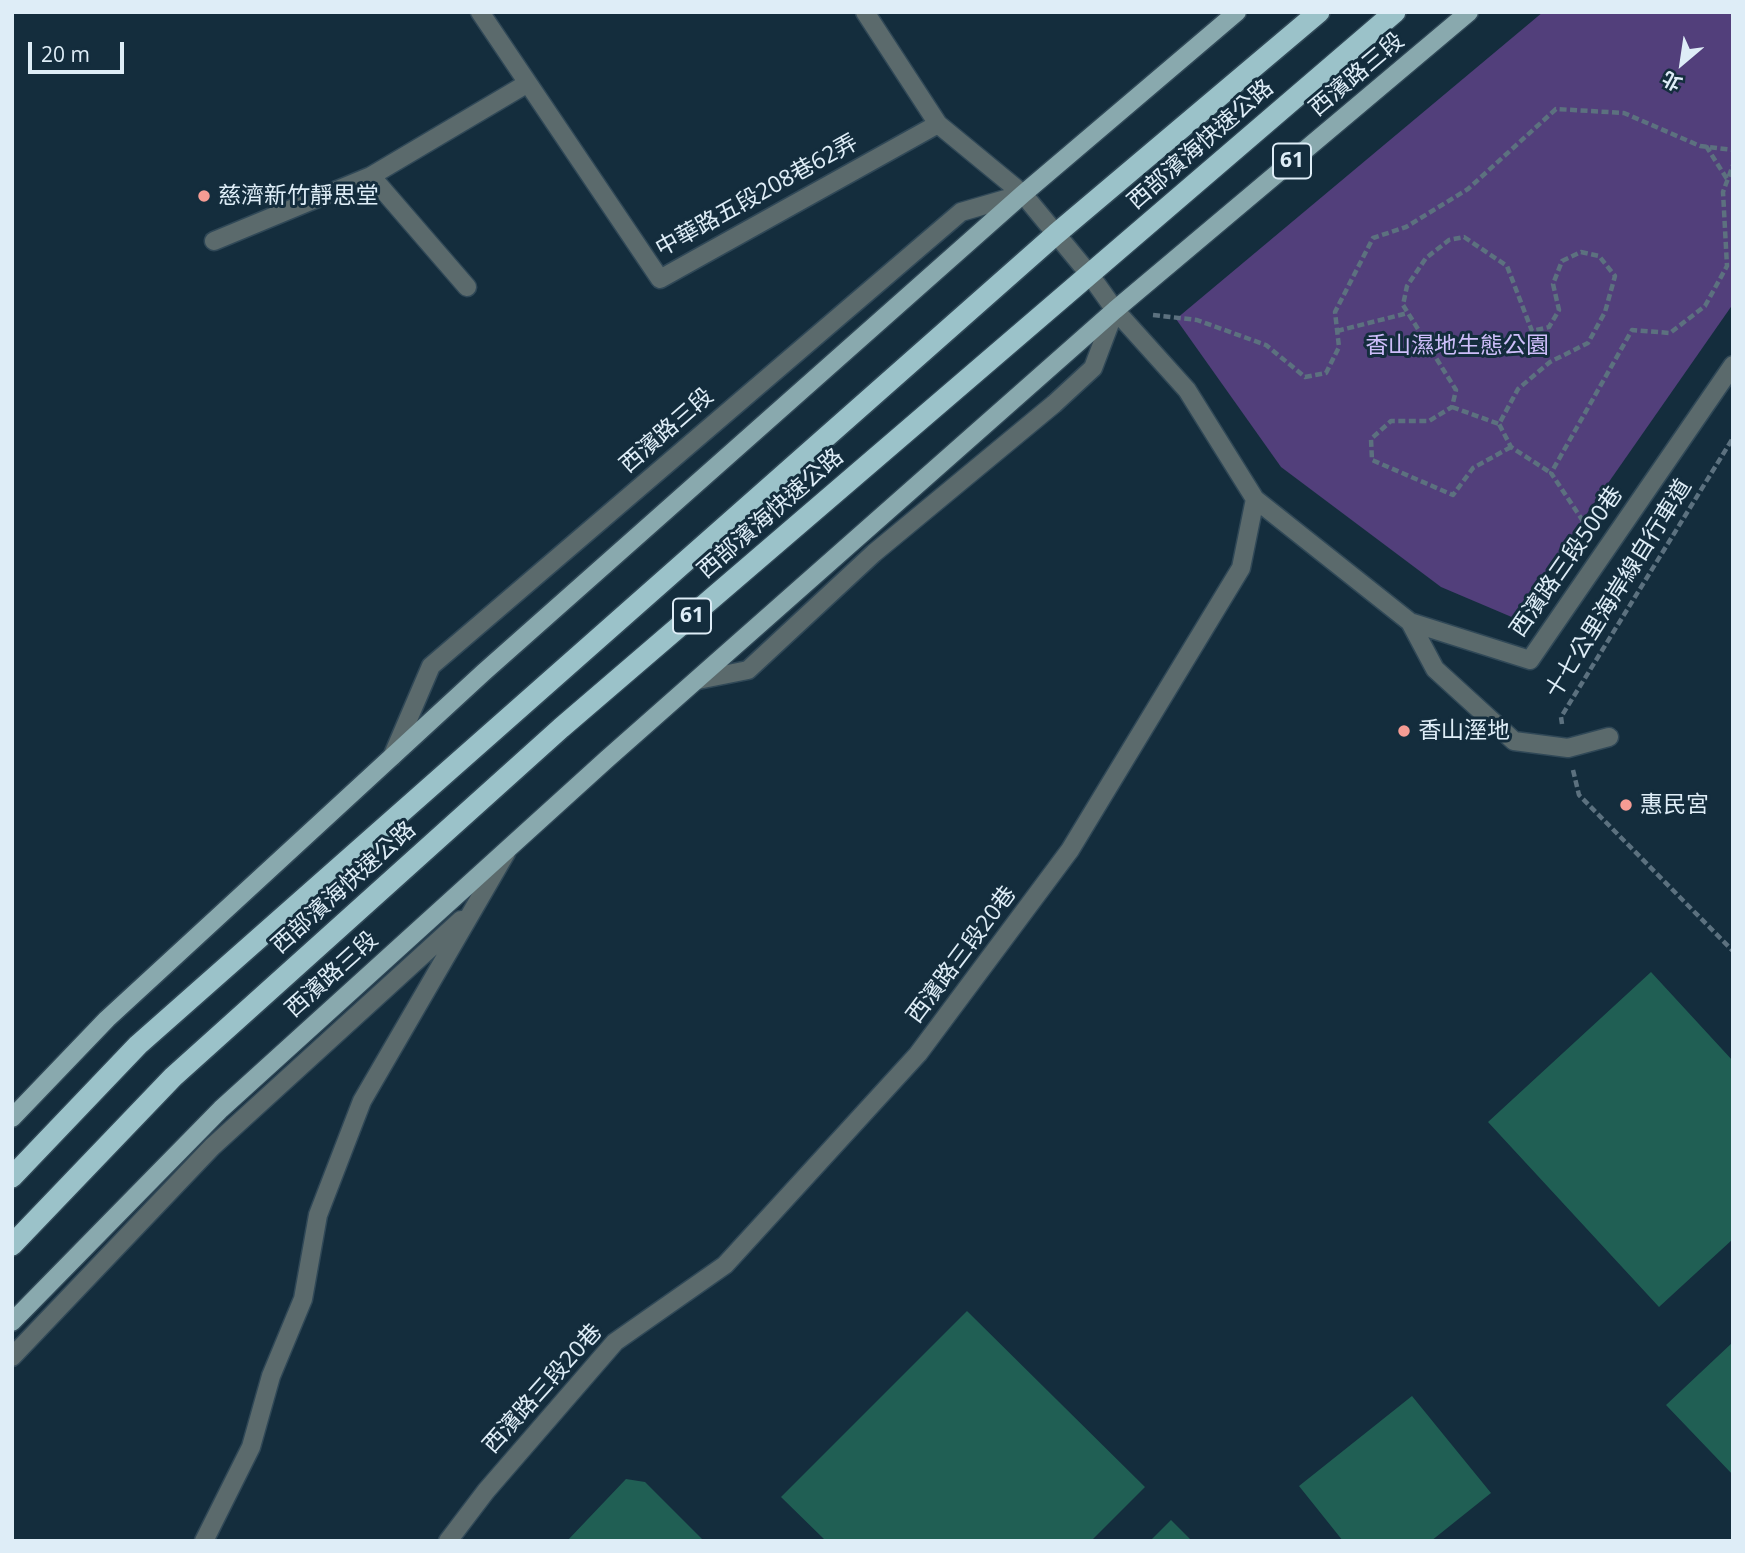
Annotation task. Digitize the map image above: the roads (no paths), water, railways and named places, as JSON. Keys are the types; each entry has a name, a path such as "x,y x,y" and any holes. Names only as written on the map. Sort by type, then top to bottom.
{"highway":[{"name":"西部濱海快速公路","path":"12,1177 138,1045 1056,234 1319,12"},
{"name":"西部濱海快速公路","path":"12,1245 173,1077 561,728 1395,12"}],"main road":[{"name":"西濱路三段","path":"12,1118 107,1019 392,757 1023,194 1237,12"},
{"name":"西濱路三段","path":"12,1322 220,1108 509,847 1115,310 1469,12"}],"street":[{"name":"中華路五段208巷62弄","path":"480,12 660,278 938,124"},
{"path":"865,12 938,124 1023,194 1090,275 1115,310 1187,390 1255,499"},
{"path":"214,241 371,176 528,83"},
{"path":"371,176 467,287"},
{"name":"西濱路三段","path":"392,757 431,666 961,212 1023,194"},
{"name":"西濱路三段","path":"698,680 748,670 874,553 1054,404 1093,368 1115,310"},
{"name":"西濱路三段500巷","path":"1255,499 1410,622 1530,660 1733,365"},
{"name":"西濱路三段20巷","path":"449,1541 486,1491 615,1342 725,1265 918,1054 1077,839 1241,568 1255,499"},
{"path":"1410,622 1434,669 1514,741 1568,748 1609,737"},
{"path":"204,1541 251,1447 271,1377 303,1299 318,1215 362,1101 509,847"},
{"name":"西濱路三段","path":"12,1357 212,1147 474,908"}],"place":[{"name":"慈濟新竹靜思堂","path":"204,196"},
{"name":"香山溼地","path":"1404,731"},
{"name":"惠民宮","path":"1626,805"}],"park label":[{"name":"香山濕地生態公園","path":"1457,346"}]}
